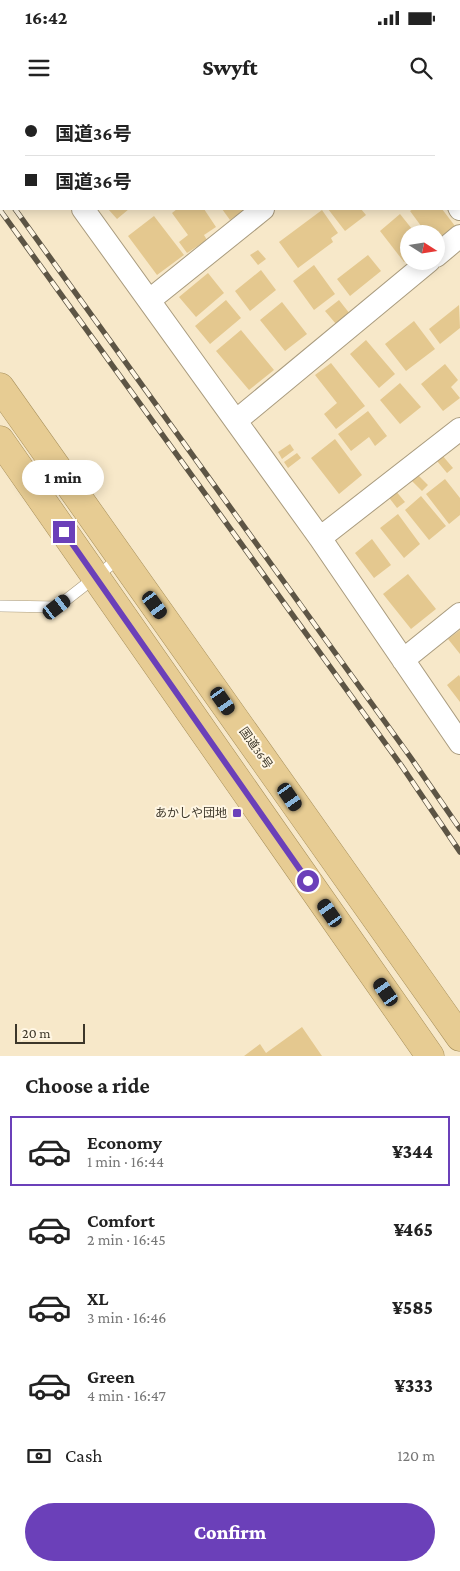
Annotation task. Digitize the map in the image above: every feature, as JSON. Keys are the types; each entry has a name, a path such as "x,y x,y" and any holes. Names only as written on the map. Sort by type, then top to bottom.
{"highway":[{"name":"国道36号","path":"0,386 460,1037"},
{"path":"0,440 430,1056"}],"street":[{"path":"84,210 237,420 460,743"},
{"path":"151,300 261,210"},
{"path":"445,248 460,236"},
{"path":"237,420 418,270"},
{"path":"320,538 460,429"},
{"path":"403,660 460,614"}],"lane":[{"path":"0,606 57,607 97,578 121,557"}],"building":[{"path":"109,210 128,210 117,219"},
{"path":"176,210 205,210 216,227 204,235 207,240 187,253 179,242 188,235 172,213"},
{"path":"223,210 245,210 230,220"},
{"path":"322,210 338,233 331,238 333,242 298,268 279,242"},
{"path":"329,210 362,210 366,215 345,231"},
{"path":"412,210 443,210 455,226 445,233 445,225 420,225 410,211"},
{"path":"400,214 409,225 400,225 400,257 380,231"},
{"path":"154,216 184,255 157,275 128,236"},
{"path":"258,250 266,259 258,265 250,255"},
{"path":"368,255 381,271 350,296 337,279"},
{"path":"314,265 335,294 314,310 293,281"},
{"path":"261,270 276,290 250,311 235,291"},
{"path":"208,273 224,293 196,317 179,297"},
{"path":"226,300 241,318 210,344 195,326"},
{"path":"339,300 350,314 336,324 325,311"},
{"path":"282,302 307,334 285,351 260,320"},
{"path":"459,305 460,328 440,344 429,329"},
{"path":"414,321 435,349 406,371 385,344"},
{"path":"241,330 274,370 249,390 216,351"},
{"path":"366,340 395,374 379,388 350,354"},
{"path":"331,363 365,406 336,429 324,414 337,403 315,375"},
{"path":"445,364 458,380 451,387 460,398 443,411 421,384"},
{"path":"400,383 421,407 400,424 380,400"},
{"path":"368,411 387,436 375,446 369,437 351,451 338,434"},
{"path":"335,439 362,475 339,494 311,458"},
{"path":"290,444 294,450 282,459 278,452"},
{"path":"297,453 301,458 288,468 284,462"},
{"path":"442,455 453,468 447,473 437,461"},
{"path":"417,474 428,485 422,491 411,480"},
{"path":"445,479 460,498 460,515 449,524 426,494"},
{"path":"395,490 405,502 397,508 387,495"},
{"path":"421,496 446,526 429,540 405,510"},
{"path":"398,514 420,544 404,558 380,528"},
{"path":"372,539 391,565 374,578 355,553"},
{"path":"408,574 436,609 411,629 383,594"},
{"path":"460,630 460,654 448,639"},
{"path":"459,675 460,677 460,702 447,685"},
{"path":"302,1027 322,1056 244,1056 260,1044 266,1053"}],"railway":[{"path":"0,210 401,765 460,852"},
{"path":"16,210 411,758 460,829"}],"place":[{"name":"あかしや団地","path":"237,813"}],"route":[{"path":"64,532 308,881"}]}
